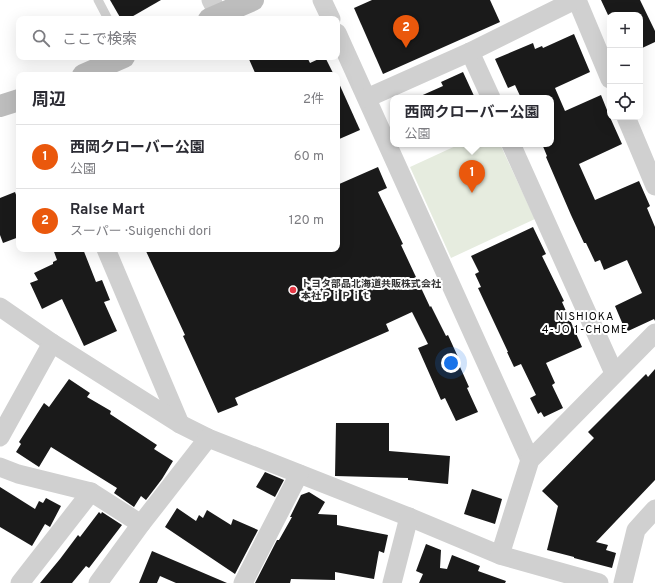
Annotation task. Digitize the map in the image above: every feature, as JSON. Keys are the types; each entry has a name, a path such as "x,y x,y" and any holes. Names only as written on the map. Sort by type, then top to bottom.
{"street":[{"path":"213,11 253,0"},
{"path":"322,0 330,16"},
{"path":"367,98 470,52 576,0 607,72"},
{"path":"340,40 530,460"},
{"path":"470,52 489,95"},
{"path":"90,72 117,60"},
{"path":"0,106 16,101"},
{"path":"627,120 655,186"},
{"path":"512,147 614,373"},
{"path":"107,252 180,424"},
{"path":"0,307 52,343 180,424 208,438 409,517 500,555 576,580 599,583"},
{"path":"500,555 530,460 655,332"},
{"path":"0,437 52,343"},
{"path":"98,583 141,524 208,438"},
{"path":"0,467 18,474 91,492 141,524"},
{"path":"243,583 299,474"},
{"path":"20,583 91,492"},
{"path":"623,583 636,530 655,509"},
{"path":"392,583 409,517"}],"lane":[{"path":"98,0 106,16"}],"shaded area":[{"path":"453,147 501,147 535,219 451,258 410,167"}],"building":[{"path":"110,0 161,0 133,16 119,16"},
{"path":"372,0 490,0 500,22 383,74 354,8"},
{"path":"601,0 640,0 655,31 655,42 643,48 643,12 607,13"},
{"path":"574,34 590,72 555,88 565,111 601,95 607,110 607,120 611,120 622,144 579,164 595,200 639,181 650,206 647,208 655,227 655,321 654,319 626,332 615,306 642,293 627,260 604,270 600,260 595,262 571,215 546,157 547,156 543,147 554,147 554,95 520,95 515,85 508,88 495,59 533,43 535,49 542,46 543,48"},
{"path":"249,60 308,60 310,63 316,60 326,60 332,72 255,72"},
{"path":"463,72 474,95 423,95 443,86 441,82"},
{"path":"340,86 360,130 340,139"},
{"path":"378,167 387,188 378,192 403,244 401,245 430,307 431,306 446,336 448,335 458,357 456,358 478,412 456,421 445,398 441,400 418,348 428,344 412,312 386,324 389,331 235,398 238,405 218,413 183,336 185,335 146,252 340,252 340,184"},
{"path":"15,192 16,195 16,238 3,243 0,235 0,198"},
{"path":"533,227 546,254 542,256 564,301 562,302 582,347 546,363 555,383 552,385 563,408 544,417 541,412 538,414 530,398 536,395 521,364 514,367 507,352 478,288 481,287 475,274 479,272 471,256"},
{"path":"54,252 84,252 96,282 102,280 110,300 104,302 117,331 84,346 62,299 42,309 30,283 38,280 34,273 53,264 53,262 57,260"},
{"path":"655,369 655,480 596,542 608,545 606,550 616,553 612,568 547,550 558,506 542,491 594,438 588,432 646,374 648,377"},
{"path":"69,379 90,393 87,397 111,411 110,414 157,445 154,449 173,461 162,479 146,500 141,496 134,507 114,493 117,488 51,447 39,467 16,452 21,444 19,442 44,403 49,407"},
{"path":"336,423 389,423 389,451 450,456 448,484 408,480 408,478 335,476"},
{"path":"265,472 284,480 275,497 256,487"},
{"path":"0,487 35,509 39,501 43,503 46,498 61,506 50,527 45,524 32,546 0,527"},
{"path":"472,489 502,499 495,524 464,514"},
{"path":"309,492 325,502 318,514 337,515 337,525 388,535 384,553 379,551 374,579 335,572 335,580 291,579 290,583 255,583 277,540 279,540 292,517 290,517 301,495"},
{"path":"177,508 196,521 199,515 203,518 207,510 231,525 233,519 258,530 235,574 165,527"},
{"path":"99,512 101,514 102,512 122,525 89,568 86,566 72,583 40,583 78,535 80,537"},
{"path":"426,544 441,550 440,568 447,569 452,555 480,566 478,571 506,581 505,583 419,583 423,574 416,571"},
{"path":"152,551 227,583 176,583 160,576 157,583 139,583"}],"place":[{"name":"Ralse Mart","path":"406,48"},
{"name":"西岡クローバー公園","path":"472,193"},
{"name":"トヨタ部品北海道共販株式会社 本社ＰｉＰｉｔ","path":"293,290"}],"district":[{"name":"NISHIOKA 4-JO 1-CHOME","path":"585,323"}]}
